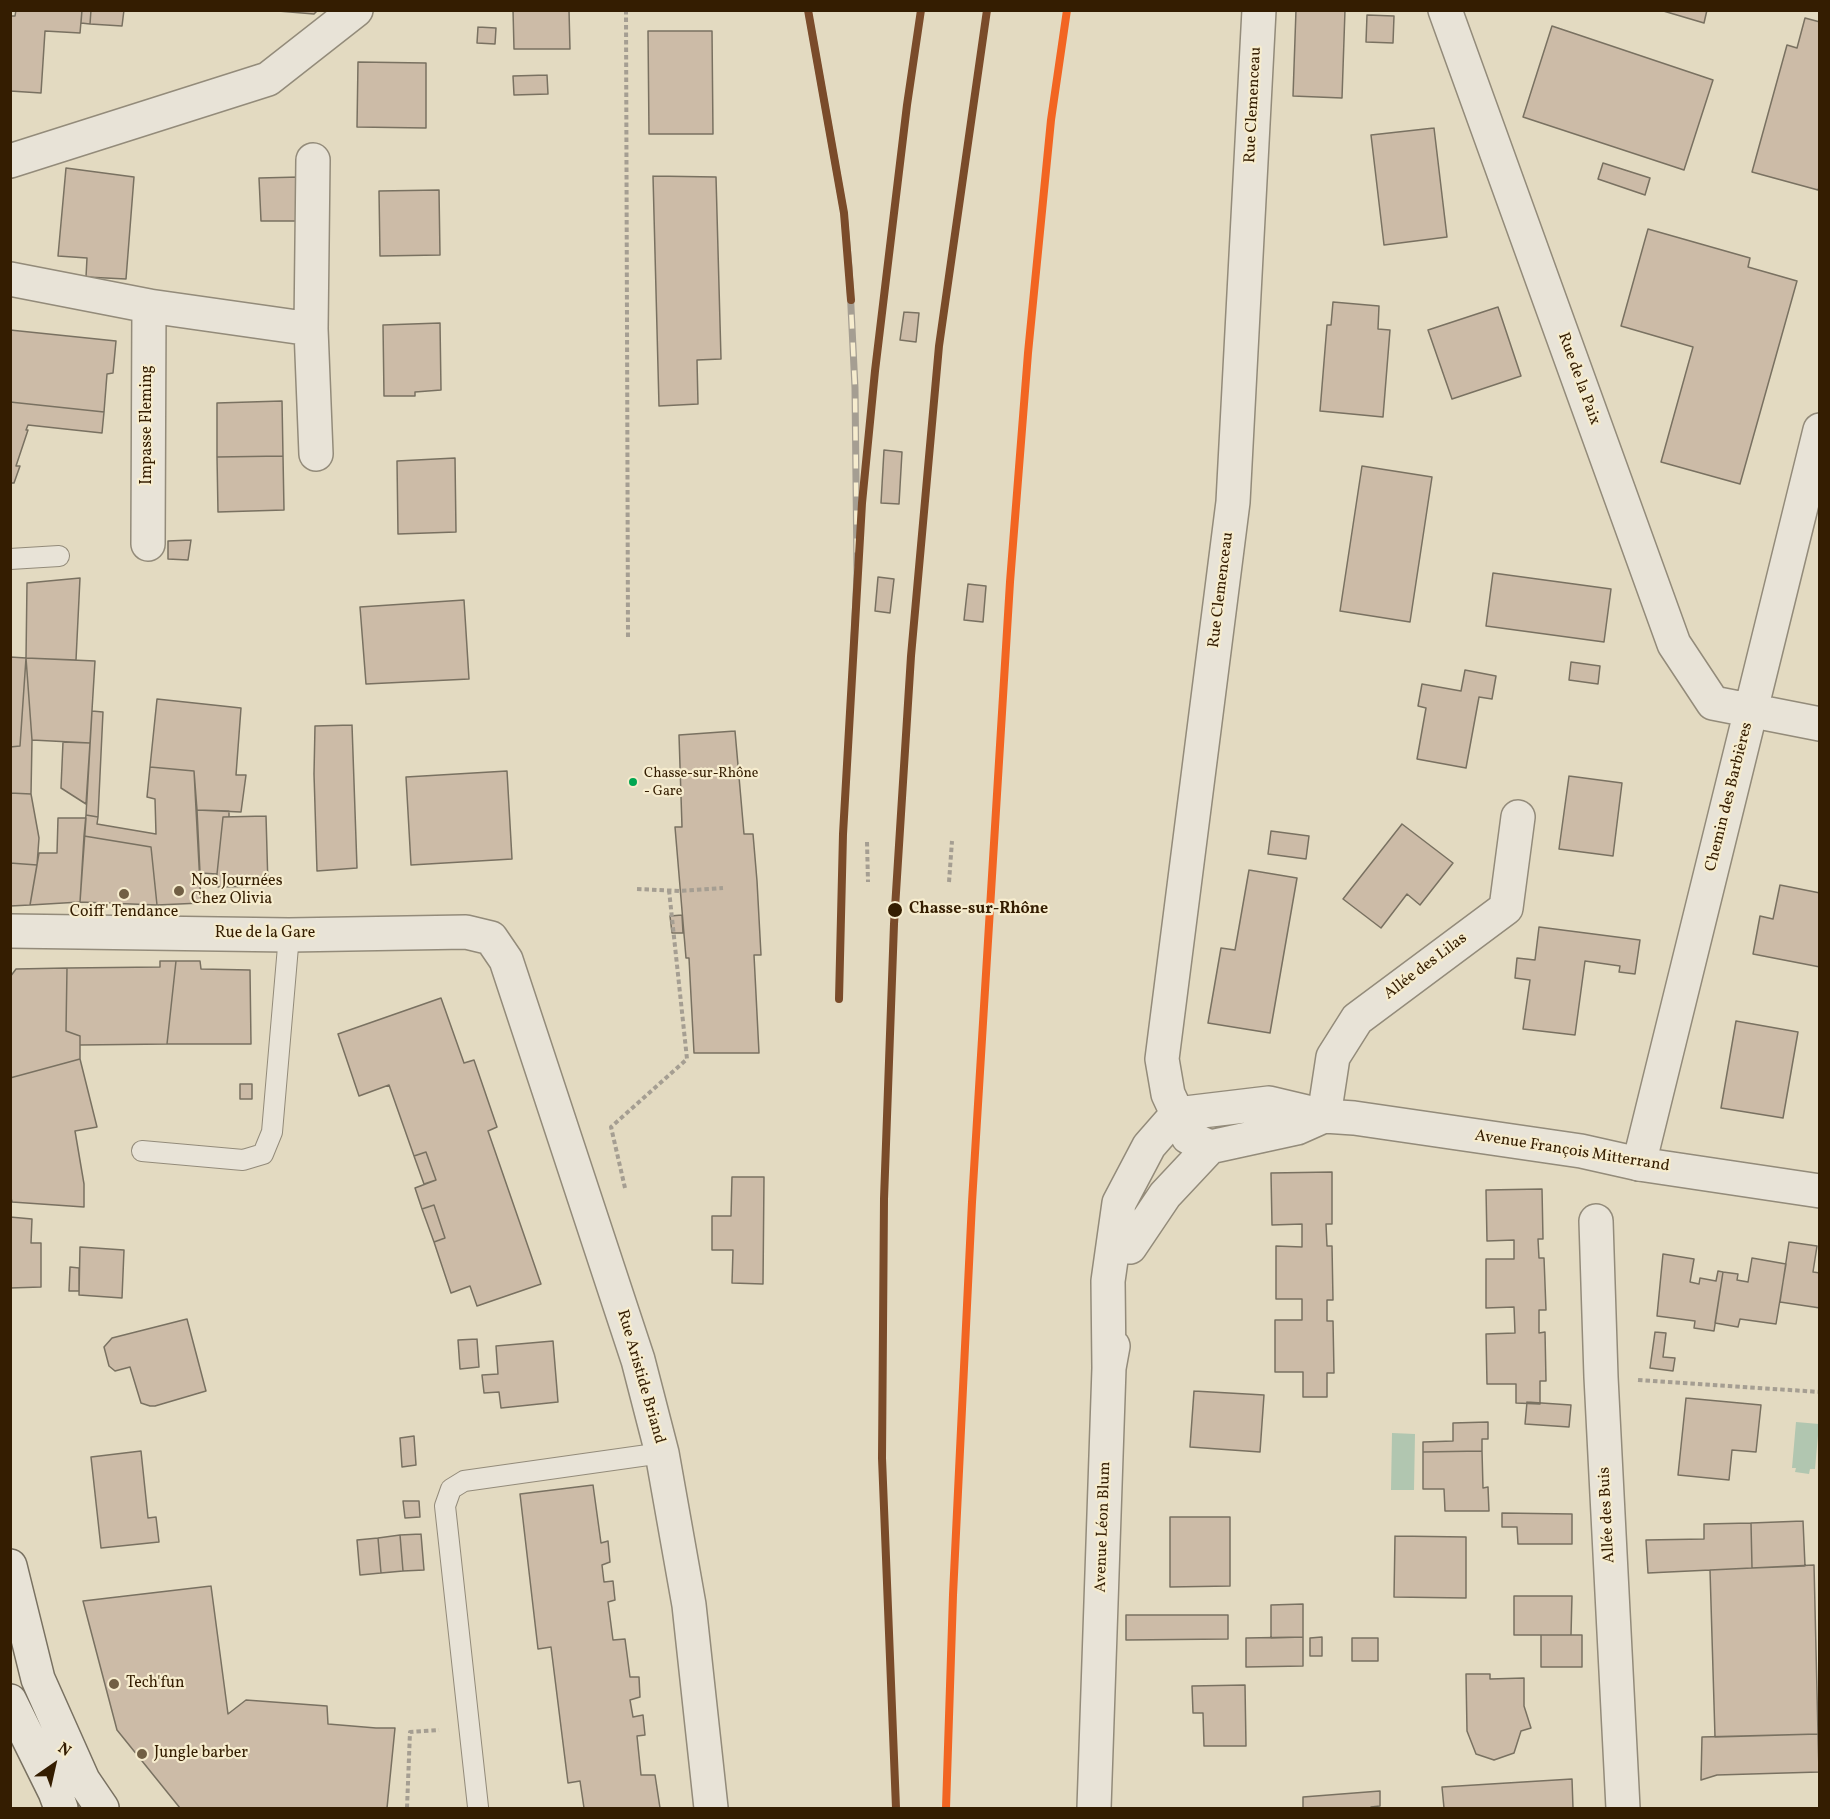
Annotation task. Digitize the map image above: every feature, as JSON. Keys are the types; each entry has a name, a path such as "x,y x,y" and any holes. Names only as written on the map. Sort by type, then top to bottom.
{"street":[{"path":"10,161 268,79 356,10"},
{"name":"Rue Clemenceau","path":"1192,1133 1168,1094 1162,1059 1233,502 1259,10"},
{"name":"Rue de la Paix","path":"1445,10 1674,644 1713,703 1820,724"},
{"path":"313,160 311,329 316,454"},
{"path":"10,279 149,306 311,329"},
{"name":"Impasse Fleming","path":"148,544 149,306"},
{"name":"Chemin des Barbières","path":"1639,1164 1820,430"},
{"name":"Allée des Lilas","path":"1324,1116 1333,1057 1357,1019 1506,908 1518,817"},
{"name":"Rue de la Gare","path":"10,931 289,935 466,932 491,938 506,960"},
{"name":"Rue Aristide Briand","path":"506,960 638,1360 662,1453 690,1605 711,1809"},
{"name":"Avenue François Mitterrand","path":"1192,1133 1269,1103 1324,1116 1354,1118 1558,1148 1639,1164 1820,1191"},
{"name":"Avenue François Mitterrand","path":"1192,1133 1297,1128 1324,1116"},
{"path":"1109,1368 1108,1281 1119,1203 1149,1146 1192,1133"},
{"name":"Avenue Léon Blum","path":"1094,1809 1109,1368 1130,1247 1166,1195 1192,1133"},
{"name":"Allée des Buis","path":"1596,1221 1601,1377 1623,1809"},
{"path":"10,1566 19,1627 38,1679 83,1780 102,1809"},
{"path":"10,1701 55,1792 61,1809"}],"lane":[{"path":"10,559 59,556"},
{"path":"141,1151 243,1160 263,1154 272,1132 289,935"},
{"path":"478,1807 445,1506 450,1489 464,1481 662,1453"}],"path":[{"path":"626,10 628,639"},
{"path":"950,882 952,841"},
{"path":"867,842 868,882"},
{"path":"637,890 723,888"},
{"path":"627,1196 611,1127 687,1059 669,890"},
{"path":"1601,1377 1820,1392"},
{"path":"407,1809 410,1732 470,1729"}],"shaded area":[{"path":"1796,1422 1819,1424 1815,1469 1810,1469 1809,1474 1795,1472 1796,1468 1792,1468"},
{"path":"1392,1433 1415,1434 1414,1490 1391,1490"}],"building":[{"path":"16,10 82,10 80,33 45,31 41,93 10,91 10,16 15,16"},
{"path":"82,10 91,10 90,24 81,23"},
{"path":"91,10 124,10 122,26 90,24"},
{"path":"266,10 318,10 314,14"},
{"path":"513,10 569,10 570,49 514,49"},
{"path":"1296,10 1345,10 1342,98 1293,96"},
{"path":"1660,10 1707,10 1704,23"},
{"path":"1367,15 1394,16 1393,43 1366,42"},
{"path":"1805,18 1820,22 1820,184 1818,190 1752,172 1787,45 1797,48"},
{"path":"1552,26 1713,80 1684,170 1523,117"},
{"path":"478,27 496,28 495,44 477,43"},
{"path":"648,31 712,31 713,134 649,134"},
{"path":"358,62 426,63 426,128 357,127"},
{"path":"547,75 548,94 514,95 513,76"},
{"path":"1434,128 1447,237 1384,245 1371,135"},
{"path":"1603,163 1650,178 1645,195 1598,179"},
{"path":"66,168 134,177 126,279 86,277 87,258 58,256"},
{"path":"653,176 716,177 721,359 697,360 698,404 659,406"},
{"path":"300,177 301,221 261,221 259,178"},
{"path":"439,190 440,255 380,256 379,191"},
{"path":"1648,229 1750,258 1748,267 1797,281 1740,484 1661,462 1693,347 1621,326"},
{"path":"1333,302 1379,306 1378,329 1390,330 1383,417 1320,411 1327,325 1331,325"},
{"path":"1498,307 1521,376 1452,399 1428,330"},
{"path":"904,312 919,313 916,342 900,340"},
{"path":"440,323 441,390 415,392 415,396 384,396 383,325"},
{"path":"10,330 116,341 113,373 107,374 104,412 10,402"},
{"path":"282,401 283,456 217,457 217,403"},
{"path":"10,402 104,412 102,433 28,425 16,466 20,466 14,483 10,483"},
{"path":"884,450 902,452 899,504 881,503"},
{"path":"283,456 284,510 218,512 217,457"},
{"path":"455,458 456,532 398,534 397,461"},
{"path":"1362,466 1432,477 1410,622 1340,611"},
{"path":"191,540 188,560 168,559 168,541"},
{"path":"1493,573 1611,589 1604,642 1486,626"},
{"path":"878,577 894,579 890,613 875,611"},
{"path":"80,578 76,660 26,658 27,583"},
{"path":"968,584 986,586 983,622 964,620"},
{"path":"464,600 469,679 366,684 360,607"},
{"path":"10,657 26,658 20,746 10,747"},
{"path":"26,658 32,740 31,794 10,793 10,747 20,746"},
{"path":"26,658 95,661 90,743 32,740"},
{"path":"1571,662 1600,666 1598,684 1569,680"},
{"path":"1465,670 1496,676 1492,699 1479,697 1466,768 1417,759 1426,708 1418,706 1422,684 1461,691"},
{"path":"157,699 241,708 236,775 246,775 241,812 197,810 194,771 150,767"},
{"path":"92,711 103,712 98,817 86,815"},
{"path":"352,725 357,868 317,871 315,726"},
{"path":"735,731 744,834 753,834 757,881 761,955 754,955 759,1053 694,1053 689,958 686,958 675,827 682,827 679,735"},
{"path":"63,742 90,743 86,804 61,788"},
{"path":"150,767 194,771 201,903 157,905 151,847 84,836 86,815 98,817 97,824 156,834 155,799 147,797"},
{"path":"507,771 512,859 411,865 406,777"},
{"path":"1569,776 1622,783 1613,856 1559,849"},
{"path":"10,793 31,794 39,838 37,865 10,863"},
{"path":"197,810 229,811 229,817 223,817 217,874 200,873"},
{"path":"266,816 268,886 218,887 217,874 223,817"},
{"path":"58,818 86,818 80,902 30,905 39,853 57,853"},
{"path":"1402,824 1453,863 1420,905 1407,894 1381,928 1343,899"},
{"path":"1271,831 1309,836 1306,859 1268,854"},
{"path":"84,836 151,847 157,905 80,902"},
{"path":"10,863 37,865 30,905 10,906"},
{"path":"1249,870 1297,878 1270,1033 1208,1023 1221,948 1235,950"},
{"path":"1780,885 1820,893 1820,967 1753,954 1760,916 1773,919"},
{"path":"682,915 683,933 672,933 670,916"},
{"path":"1539,927 1640,940 1635,974 1619,972 1620,966 1585,961 1575,1035 1523,1029 1530,980 1515,978 1517,958 1535,960"},
{"path":"160,961 176,961 167,1044 80,1045 80,1036 66,1031 67,968 160,967"},
{"path":"176,961 200,961 201,969 250,970 251,1044 167,1044"},
{"path":"67,968 66,1031 80,1036 80,1059 10,1078 10,977 16,969"},
{"path":"441,998 464,1063 474,1060 497,1127 488,1131 541,1284 477,1306 470,1286 451,1293 434,1242 445,1238 434,1205 422,1209 415,1188 436,1180 426,1152 414,1156 389,1085 359,1096 338,1034"},
{"path":"1736,1021 1798,1032 1783,1118 1721,1108"},
{"path":"80,1059 97,1127 75,1131 84,1184 84,1207 12,1202 10,1194 10,1078"},
{"path":"240,1084 252,1084 252,1099 240,1099"},
{"path":"426,1152 436,1180 424,1184 414,1156"},
{"path":"1332,1172 1332,1224 1326,1224 1327,1246 1332,1246 1333,1300 1327,1300 1327,1321 1333,1321 1334,1373 1327,1373 1327,1397 1303,1397 1303,1372 1275,1372 1275,1320 1302,1320 1302,1299 1276,1299 1276,1246 1302,1247 1302,1224 1272,1225 1271,1173"},
{"path":"732,1177 764,1177 763,1284 732,1283 733,1250 712,1250 712,1216 731,1216"},
{"path":"1542,1189 1543,1239 1538,1239 1539,1258 1544,1258 1546,1310 1539,1310 1539,1333 1545,1332 1546,1381 1540,1381 1540,1404 1516,1403 1516,1384 1487,1384 1486,1334 1515,1333 1514,1307 1486,1308 1486,1259 1514,1259 1514,1240 1487,1241 1486,1190"},
{"path":"434,1205 445,1238 434,1242 422,1209"},
{"path":"10,1217 32,1219 31,1243 41,1243 41,1287 10,1288"},
{"path":"1789,1242 1817,1246 1813,1272 1820,1273 1820,1308 1780,1302"},
{"path":"80,1247 124,1250 122,1298 79,1295"},
{"path":"1663,1254 1694,1259 1690,1282 1699,1284 1700,1278 1716,1281 1718,1271 1723,1272 1714,1331 1694,1328 1695,1321 1657,1316"},
{"path":"1752,1258 1786,1264 1776,1324 1740,1319 1738,1327 1715,1323 1723,1272 1738,1274 1737,1280 1748,1282"},
{"path":"70,1267 79,1268 79,1291 69,1291"},
{"path":"187,1319 206,1391 155,1406 141,1403 130,1367 115,1371 109,1366 104,1347 112,1338"},
{"path":"1655,1332 1666,1333 1663,1357 1675,1358 1673,1371 1650,1368"},
{"path":"477,1339 479,1367 460,1369 458,1340"},
{"path":"553,1341 558,1402 501,1408 499,1392 484,1393 482,1375 498,1374 496,1346"},
{"path":"1194,1391 1264,1395 1260,1452 1190,1447"},
{"path":"1686,1398 1761,1405 1756,1452 1732,1450 1729,1480 1678,1475"},
{"path":"1527,1402 1571,1405 1569,1427 1525,1424"},
{"path":"1488,1422 1488,1439 1482,1439 1482,1451 1423,1452 1423,1442 1453,1441 1453,1423"},
{"path":"414,1436 416,1465 402,1467 400,1438"},
{"path":"141,1451 148,1518 156,1517 159,1542 101,1548 91,1457"},
{"path":"1482,1451 1483,1488 1488,1487 1489,1511 1445,1511 1444,1489 1423,1489 1423,1452"},
{"path":"593,1485 601,1543 608,1541 610,1562 602,1565 604,1582 613,1581 615,1600 608,1602 613,1640 625,1639 630,1677 639,1677 640,1697 630,1700 633,1717 643,1715 645,1735 637,1736 641,1775 655,1775 660,1808 584,1808 580,1781 568,1783 551,1647 538,1649 520,1494"},
{"path":"403,1501 419,1501 420,1517 405,1518"},
{"path":"1502,1513 1572,1514 1572,1544 1518,1544 1517,1527 1502,1527"},
{"path":"1170,1517 1230,1517 1230,1586 1170,1587"},
{"path":"1803,1521 1805,1566 1752,1568 1751,1523"},
{"path":"1751,1523 1752,1568 1648,1573 1646,1540 1704,1539 1704,1524"},
{"path":"421,1534 424,1570 403,1571 400,1535"},
{"path":"400,1535 403,1571 381,1573 378,1538"},
{"path":"1395,1536 1466,1537 1466,1598 1394,1597"},
{"path":"378,1538 381,1573 360,1575 357,1540"},
{"path":"1814,1565 1818,1734 1715,1737 1710,1570"},
{"path":"211,1586 228,1714 246,1700 327,1706 328,1724 395,1728 387,1808 180,1808 117,1730 83,1601"},
{"path":"1514,1596 1572,1596 1571,1635 1514,1635"},
{"path":"1303,1604 1303,1637 1271,1638 1271,1605"},
{"path":"1126,1615 1228,1615 1228,1639 1126,1640"},
{"path":"1541,1635 1582,1635 1582,1667 1541,1667"},
{"path":"1303,1637 1303,1666 1246,1667 1246,1638"},
{"path":"1322,1637 1322,1656 1310,1656 1310,1638"},
{"path":"1352,1638 1378,1638 1378,1661 1352,1661"},
{"path":"1466,1674 1490,1674 1490,1679 1524,1678 1524,1706 1531,1728 1521,1731 1514,1753 1494,1760 1476,1754 1467,1731"},
{"path":"1245,1685 1246,1746 1204,1746 1203,1713 1193,1713 1192,1686"},
{"path":"1818,1734 1819,1772 1717,1775 1701,1780 1702,1737"},
{"path":"1572,1779 1573,1808 1444,1808 1442,1787"},
{"path":"1380,1791 1380,1806 1371,1808 1303,1808 1303,1797"}],"railway":[{"path":"808,10 844,213 849,267 855,388 857,574 854,641"}],"transit line":[{"path":"808,10 844,213 851,300"},
{"path":"839,999 843,834 862,503 875,371 907,105 921,10"},
{"path":"896,1808 882,1458 884,1199 894,924 911,656 939,346 987,10"},
{"path":"946,1808 953,1595 972,1202 1010,582 1028,353 1051,120 1067,10"}],"place":[{"name":"Chasse-sur-Rhône - Gare","path":"633,782"},
{"name":"Nos Journées Chez Olivia","path":"179,891"},
{"name":"Coiff' Tendance","path":"124,894"},
{"name":"Chasse-sur-Rhône","path":"895,910"},
{"name":"Tech'fun","path":"114,1684"},
{"name":"Jungle barber","path":"142,1754"}]}
